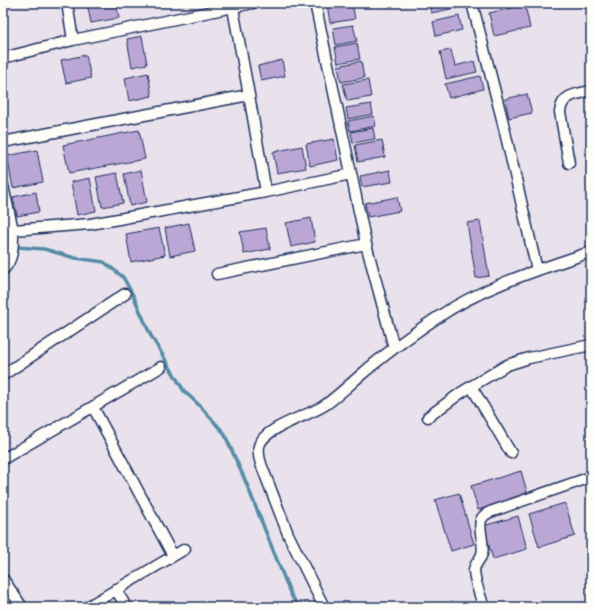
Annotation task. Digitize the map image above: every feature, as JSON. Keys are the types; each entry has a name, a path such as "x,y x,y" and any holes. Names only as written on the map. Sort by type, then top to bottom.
{"street":[{"path":"68,3 73,40"},
{"path":"3,58 73,40 232,5 254,3"},
{"path":"315,3 366,244 394,348"},
{"path":"472,3 538,270"},
{"path":"232,5 266,192"},
{"path":"569,163 560,112 561,106 563,101 571,95 591,91"},
{"path":"3,142 249,95"},
{"path":"13,232 106,222 266,192 351,174"},
{"path":"3,186 13,232 13,252 7,267 3,270"},
{"path":"217,274 366,244"},
{"path":"324,607 288,534 264,475 259,456 259,445 263,438 279,427 306,416 324,406 394,348 449,310 497,286 591,252"},
{"path":"3,375 125,294"},
{"path":"428,417 471,386 507,365 529,358 591,345"},
{"path":"3,460 161,368"},
{"path":"471,386 511,452"},
{"path":"93,407 173,556"},
{"path":"484,607 476,581 474,568 482,554 483,544 481,524 484,515 591,477"},
{"path":"86,607 185,549"},
{"path":"3,579 22,607"},
{"path":"116,589 126,607"}],"building":[{"path":"87,3 116,3 119,18 91,23"},
{"path":"352,3 355,19 330,23 327,4"},
{"path":"429,3 460,3 461,7 431,13"},
{"path":"525,5 530,28 494,36 489,13"},
{"path":"459,16 462,30 436,36 433,22"},
{"path":"353,25 357,41 336,45 333,28"},
{"path":"142,36 147,64 132,67 127,39"},
{"path":"357,43 360,59 338,63 335,47"},
{"path":"451,50 455,66 474,61 477,72 446,79 440,52"},
{"path":"86,55 91,78 66,83 61,60"},
{"path":"282,60 285,76 261,81 258,66"},
{"path":"361,61 364,78 341,82 338,66"},
{"path":"148,73 152,96 129,101 125,78"},
{"path":"480,76 483,89 449,98 445,84"},
{"path":"368,80 371,97 347,101 343,84"},
{"path":"527,94 532,113 509,118 505,99"},
{"path":"371,104 373,114 348,119 346,108"},
{"path":"374,116 376,126 350,131 348,121"},
{"path":"373,128 375,139 353,143 351,132"},
{"path":"139,130 145,159 69,173 63,145"},
{"path":"334,139 338,160 310,166 306,144"},
{"path":"382,140 385,157 358,162 355,145"},
{"path":"302,146 306,168 277,173 273,152"},
{"path":"37,150 43,182 13,188 7,156"},
{"path":"141,170 147,202 130,206 124,174"},
{"path":"390,170 392,182 362,187 360,176"},
{"path":"117,173 123,203 102,207 96,177"},
{"path":"90,178 96,211 77,215 71,182"},
{"path":"36,192 39,212 17,216 13,197"},
{"path":"397,197 400,211 368,217 365,203"},
{"path":"311,218 315,242 291,247 286,223"},
{"path":"480,221 489,276 476,278 467,223"},
{"path":"189,223 195,251 170,256 165,228"},
{"path":"159,228 165,255 131,262 126,234"},
{"path":"266,228 270,249 244,254 240,232"},
{"path":"521,471 528,495 478,510 471,486"},
{"path":"459,493 474,544 451,551 435,500"},
{"path":"565,503 575,536 539,547 529,514"},
{"path":"518,516 527,549 493,559 483,526"}],"waterway":[{"path":"3,246 44,249 75,258 104,262 123,277 133,295 150,334 184,391 200,406 224,433 245,480 291,595 299,607"}]}
